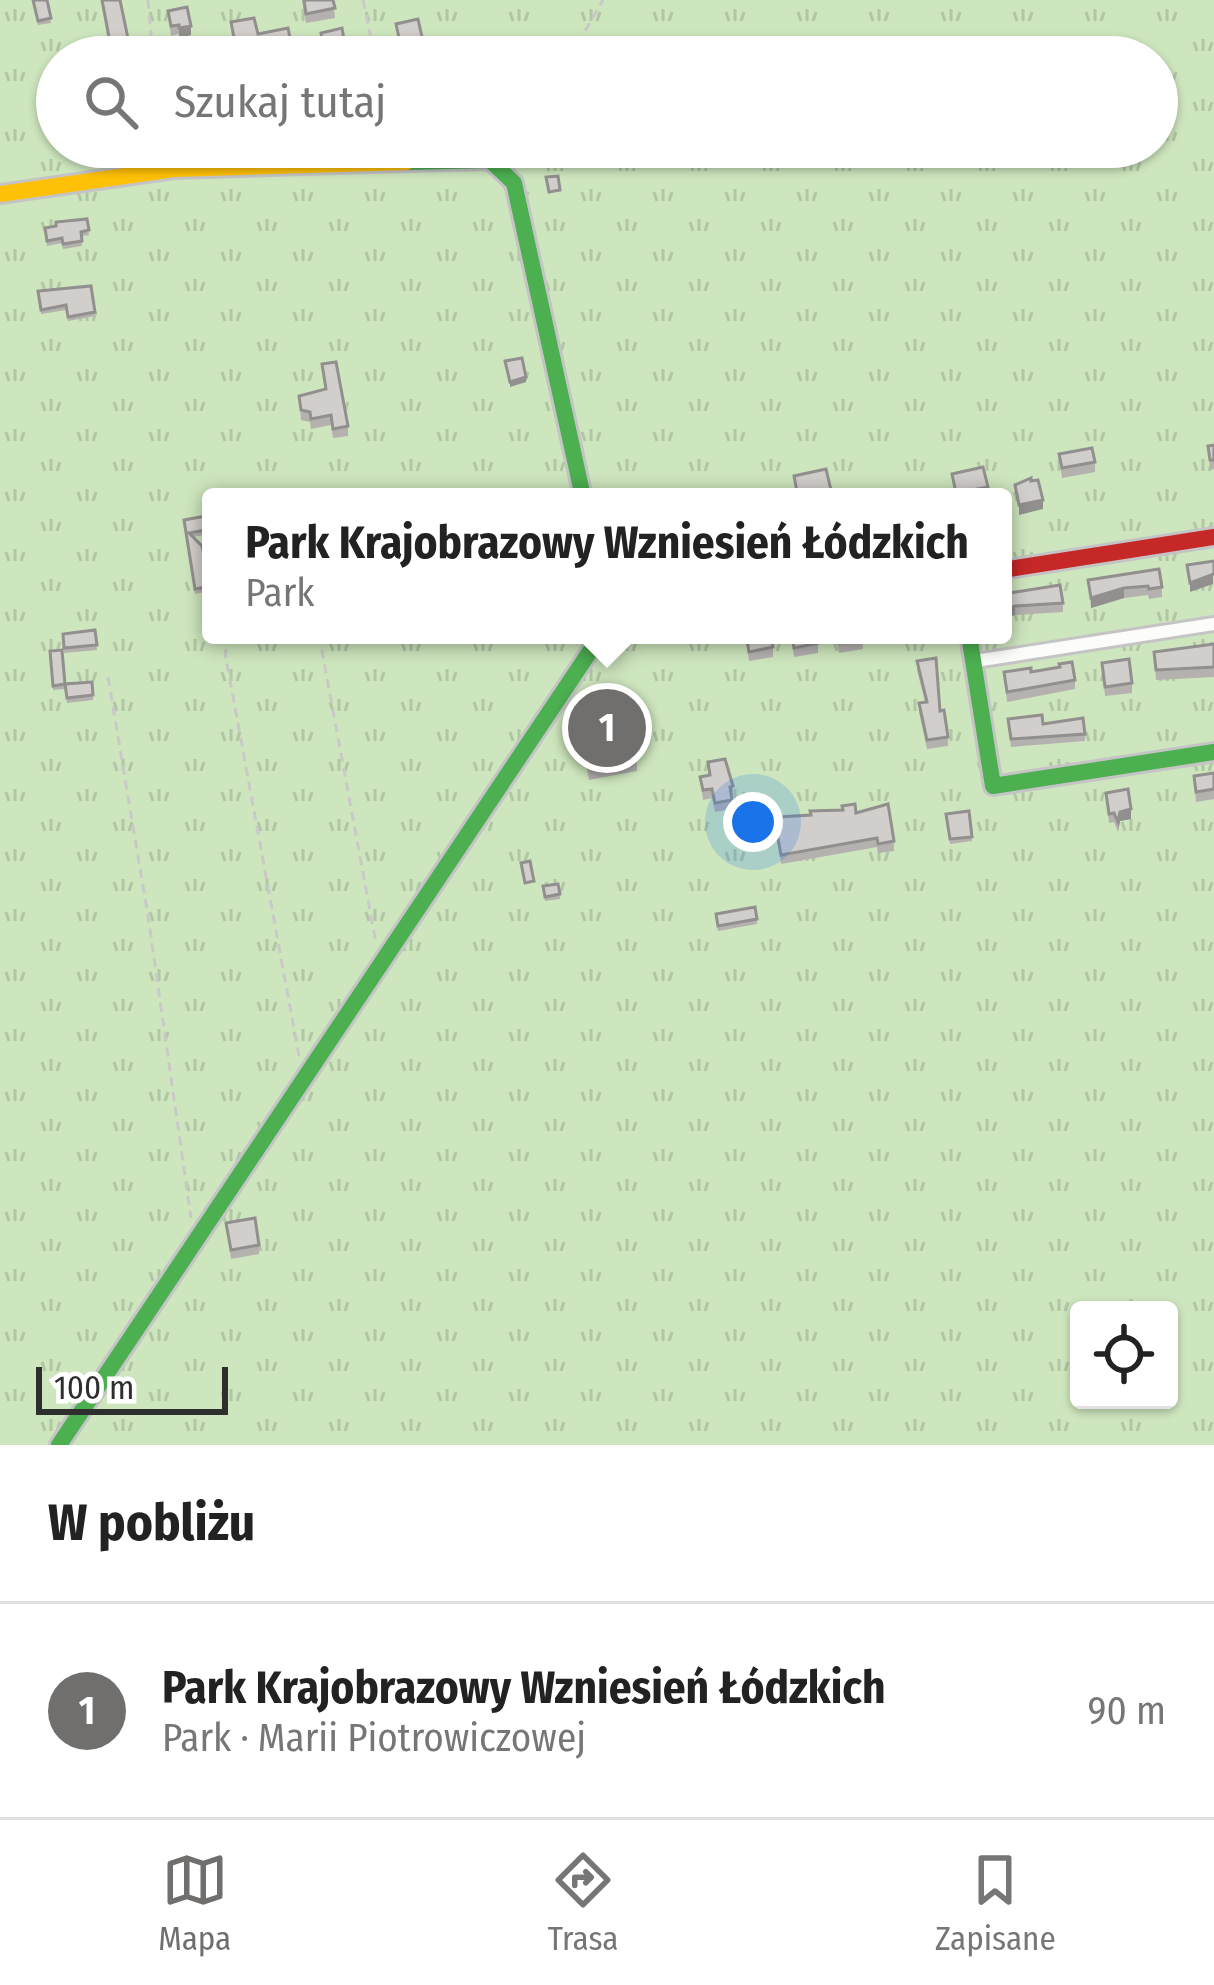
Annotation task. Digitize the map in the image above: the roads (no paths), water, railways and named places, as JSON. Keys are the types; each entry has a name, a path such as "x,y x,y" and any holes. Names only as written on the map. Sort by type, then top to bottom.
{"street":[{"path":"0,194 209,168"},
{"path":"498,168 514,183 581,488"},
{"path":"1012,569 1214,537"},
{"path":"975,661 1214,623"},
{"path":"59,1445 595,644"},
{"path":"971,644 993,786 1214,752"}],"place":[{"name":"Park Krajobrazowy Wzniesień Łódzkich","path":"607,728"}]}
